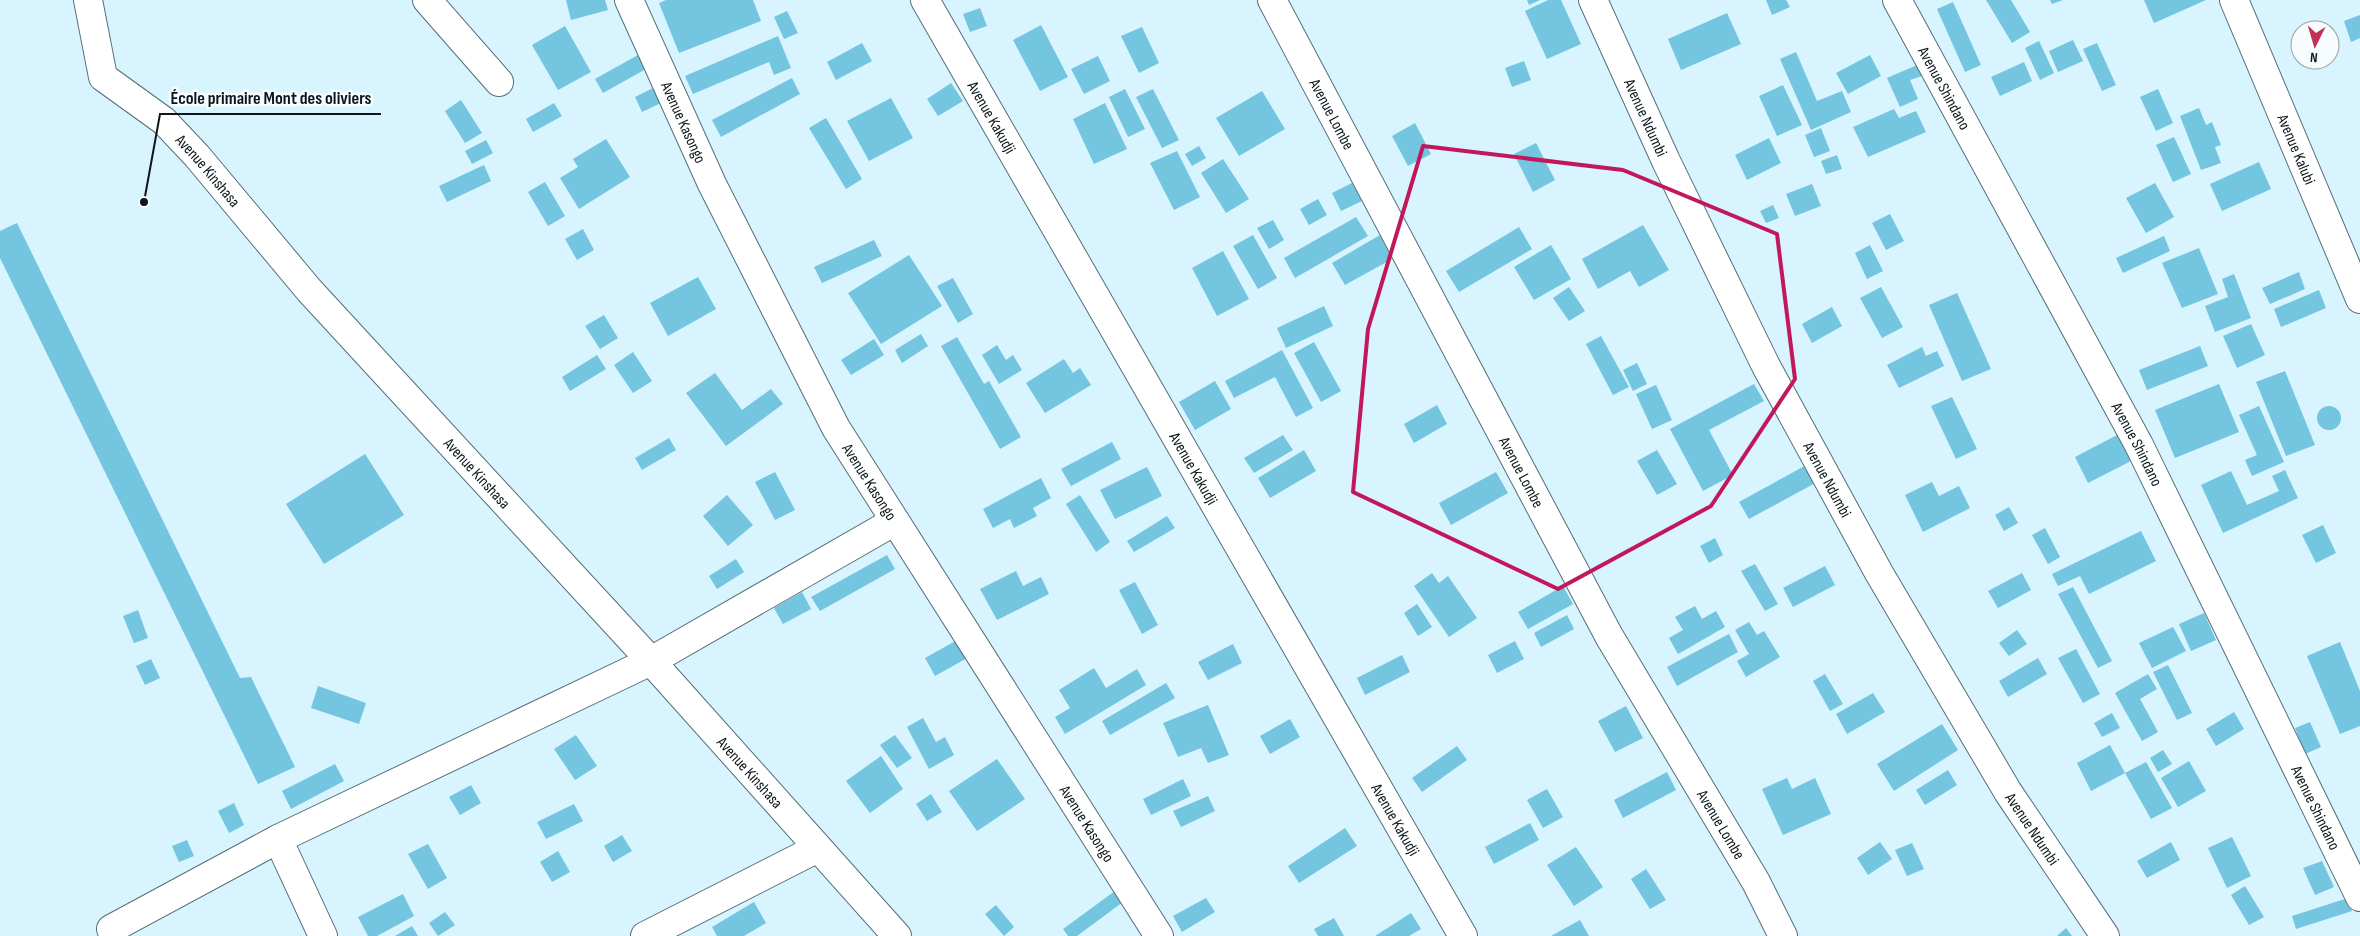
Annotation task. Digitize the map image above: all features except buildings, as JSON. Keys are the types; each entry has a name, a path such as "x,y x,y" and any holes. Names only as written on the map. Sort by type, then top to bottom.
{"street":[{"name":"Avenue Kinshasa","path":"88,0 103,77 164,121 197,156 309,290 651,661 897,936"},
{"path":"427,0 499,82"},
{"name":"Avenue Kasongo","path":"629,0 708,175 836,428 1159,936"},
{"name":"Avenue Kakudji","path":"925,0 1463,936"},
{"name":"Avenue Lombe","path":"1272,0 1608,636 1756,882 1783,936"},
{"name":"Avenue Ndumbi","path":"1593,0 1666,161 1766,366 1865,547 2008,792 2105,936"},
{"name":"Avenue Shindano","path":"1897,0 2138,445 2360,897"},
{"name":"Avenue Kalubi","path":"2234,0 2360,299"},
{"path":"111,929 278,839 651,661 896,521"},
{"path":"278,839 323,936"},
{"path":"645,936 818,848"}],"highlighted area":[{"path":"1423,146 1623,170 1777,234 1795,379 1711,506 1558,589 1353,492 1368,329"}],"place":[{"name":"École primaire Mont des oliviers","path":"144,202"}]}
